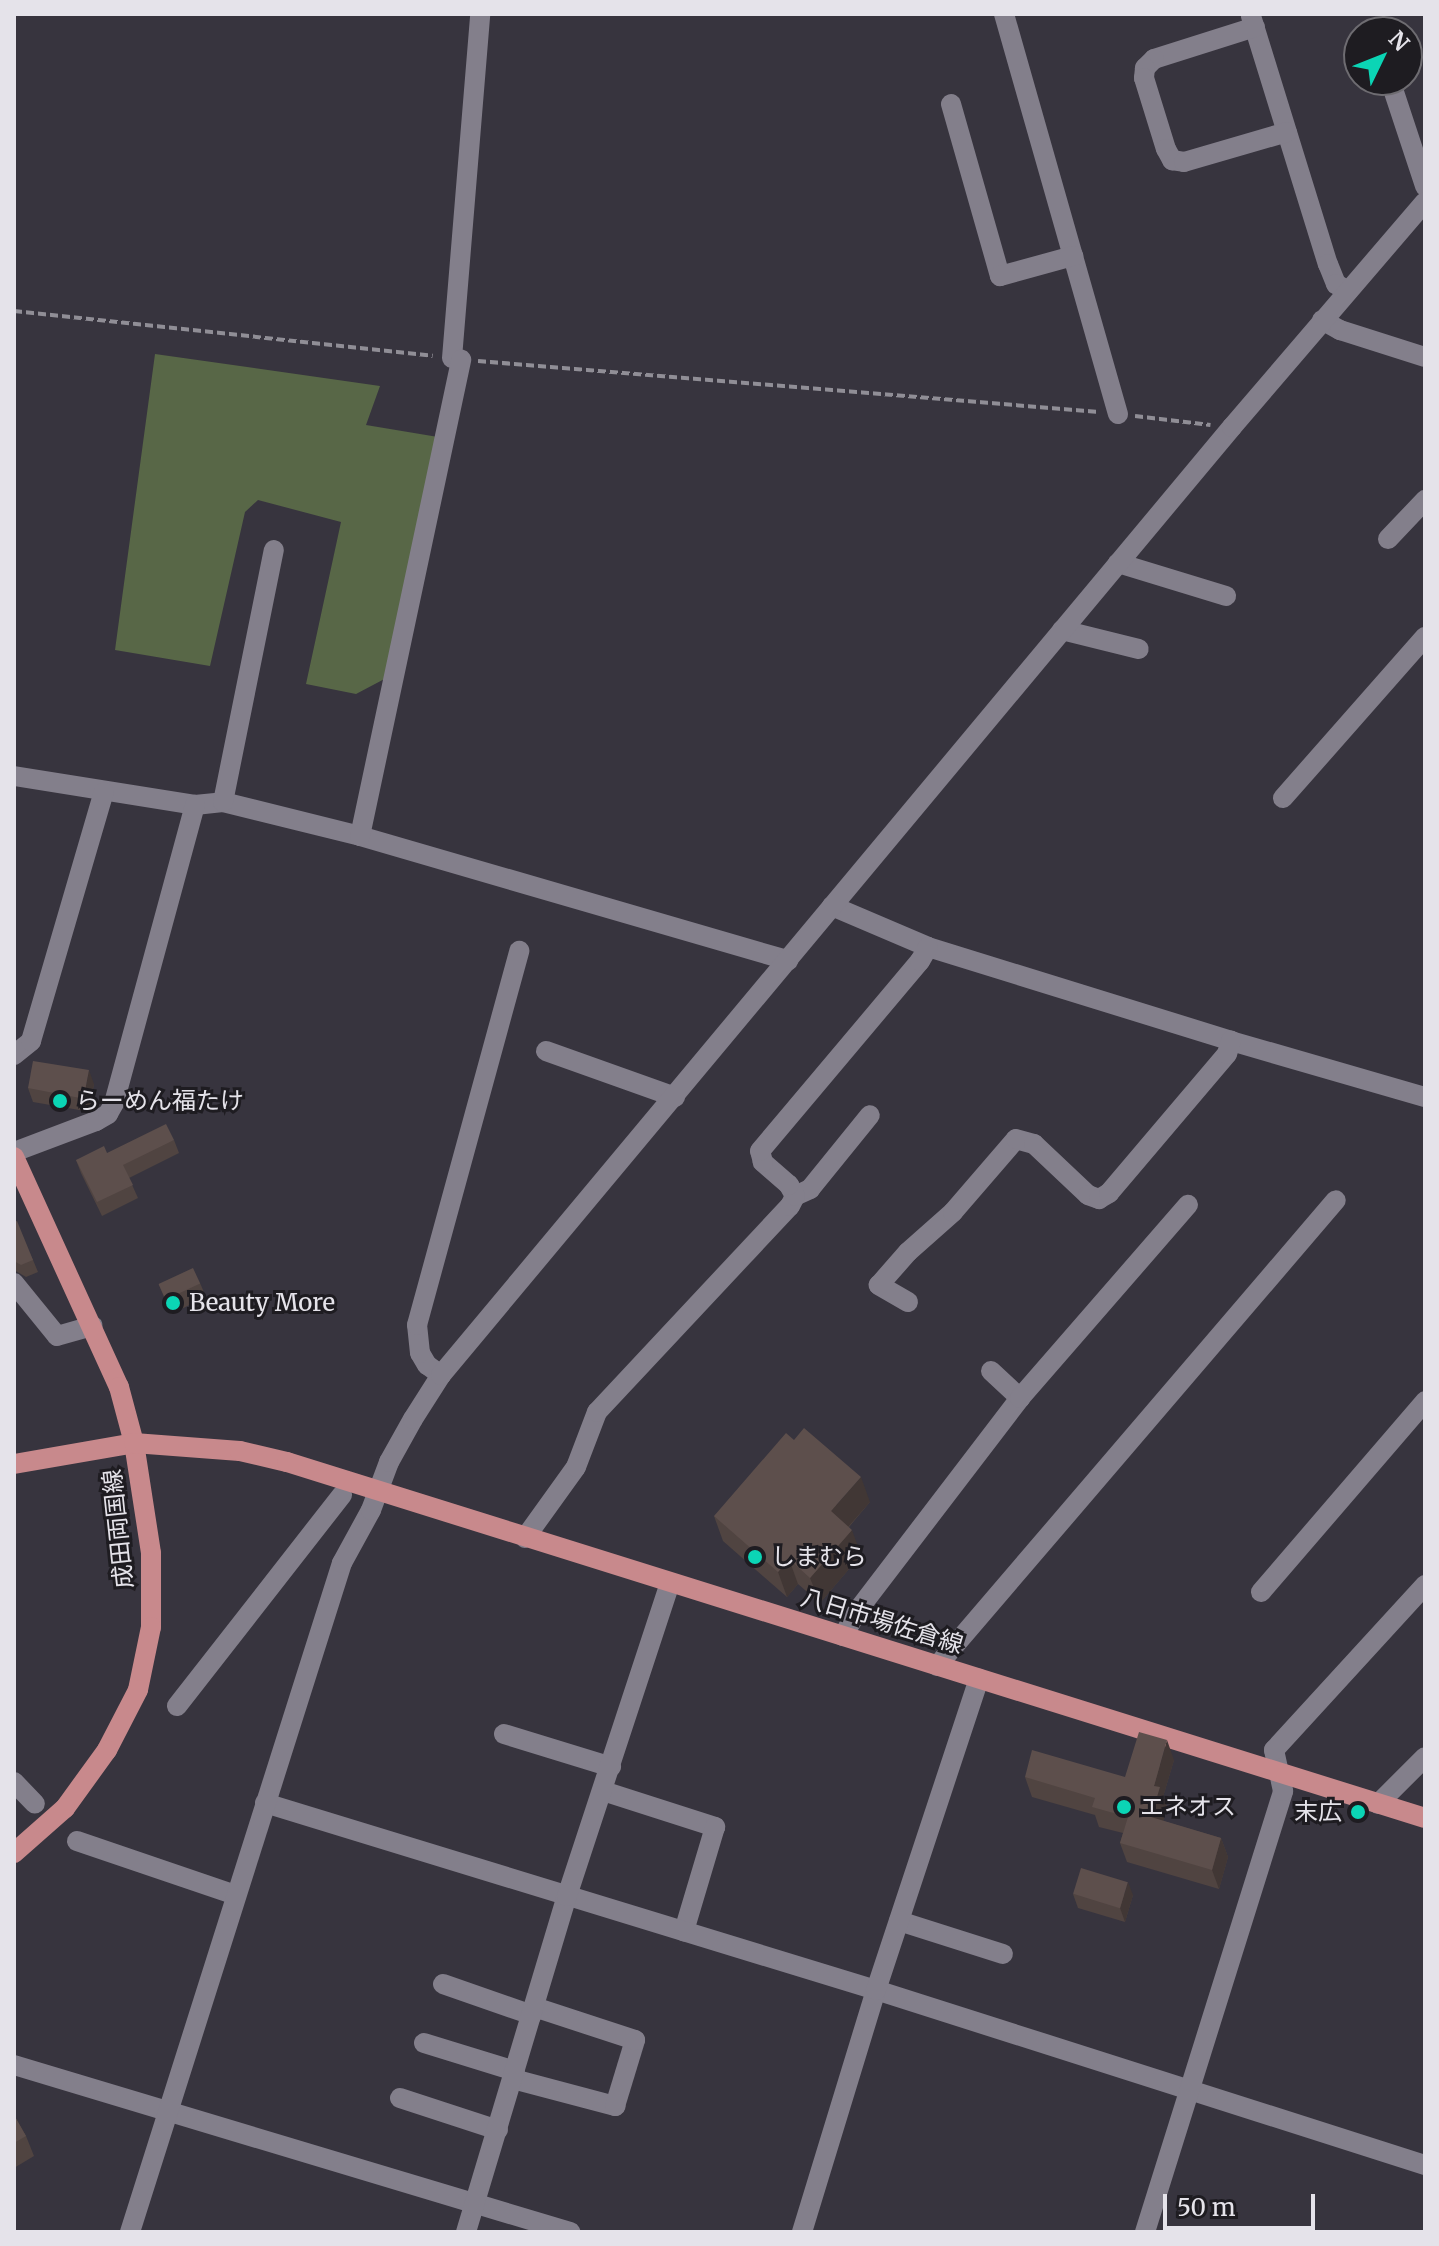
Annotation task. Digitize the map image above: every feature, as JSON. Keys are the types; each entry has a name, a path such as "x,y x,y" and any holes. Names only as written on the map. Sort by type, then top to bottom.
{"main road":[{"name":"成田両国線","path":"14,1154 119,1387 134,1443 151,1553 151,1627 138,1690 107,1750 65,1808 14,1853"},
{"name":"成田両国線","path":"14,1464 134,1443"},
{"name":"八日市場佐倉線","path":"134,1443 240,1451 380,1491 1425,1818"}],"street":[{"path":"360,836 456,359 480,14"},
{"path":"1004,14 1118,414"},
{"path":"1287,132 1184,162 1172,160 1144,78 1145,68 1154,59 1253,20 1328,264 1336,284 1348,291"},
{"path":"1395,96 1425,186"},
{"path":"951,104 1000,276 1073,256"},
{"path":"130,2232 342,1563 380,1491 395,1451 441,1375 1232,427 1425,202"},
{"path":"1322,320 1340,330 1425,357"},
{"path":"1388,539 1425,500"},
{"path":"223,802 274,550"},
{"path":"1118,563 1226,596"},
{"path":"1062,630 1139,649"},
{"path":"1283,798 1425,637"},
{"path":"14,776 195,805 223,802 360,836 788,960"},
{"path":"14,1055 31,1041 104,792"},
{"path":"14,1154 96,1121 108,1114 114,1103 195,805"},
{"path":"832,906 928,947 1231,1041 1425,1097"},
{"path":"795,1196 789,1185 763,1162 760,1151 920,961 928,947"},
{"path":"441,1375 427,1365 420,1353 417,1325 519,951"},
{"path":"908,1302 879,1285 908,1252 953,1212 1016,1139 1034,1144 1088,1195 1099,1199 1109,1193 1227,1054 1231,1041"},
{"path":"546,1051 675,1097"},
{"path":"525,1538 576,1467 597,1412 790,1206 795,1196 810,1189 870,1115"},
{"path":"937,1666 1336,1200"},
{"path":"843,1636 858,1610 1020,1398 1188,1205"},
{"path":"14,1283 57,1336 93,1326"},
{"path":"991,1371 1020,1398"},
{"path":"1261,1592 1425,1401"},
{"path":"177,1706 342,1495"},
{"path":"466,2232 567,1896 670,1583"},
{"path":"1145,2232 1283,1791 1274,1750 1425,1585"},
{"path":"802,2232 876,1990 979,1679"},
{"path":"504,1734 611,1767"},
{"path":"1378,1804 1425,1757"},
{"path":"14,1782 35,1804"},
{"path":"603,1791 715,1827 684,1931"},
{"path":"265,1803 876,1990 1191,2093 1425,2165"},
{"path":"77,1841 236,1895"},
{"path":"899,1921 1003,1954"},
{"path":"424,2043 615,2106 635,2040 443,1984"},
{"path":"14,2065 570,2232"},
{"path":"400,2098 498,2130"}],"path":[{"path":"14,311 456,359 1118,414 1232,427"}],"green space":[{"path":"155,354 380,386 366,425 438,437 392,675 356,694 306,684 341,522 258,500 245,512 210,666 115,650"}],"building":[{"path":"33,1061 89,1070 84,1096 80,1098 28,1088"},
{"path":"166,1124 174,1140 123,1165 133,1185 97,1202 76,1160 104,1146 107,1153"},
{"path":"17,1221 33,1260 21,1265 14,1261 14,1222"},
{"path":"193,1268 200,1283 166,1299 159,1284"},
{"path":"804,1428 861,1477 831,1511 852,1530 810,1578 789,1559 778,1572 714,1516 786,1433 794,1440"},
{"path":"1139,1732 1167,1740 1154,1786 1160,1787 1151,1817 1221,1838 1212,1870 1120,1843 1128,1817 1092,1807 1095,1798 1025,1777 1032,1750 1125,1777"},
{"path":"1081,1868 1128,1882 1120,1908 1073,1894"},
{"path":"14,2115 26,2136 14,2143"}],"place":[{"name":"らーめん福たけ","path":"60,1101"},
{"name":"Beauty More","path":"173,1303"},
{"name":"しまむら","path":"755,1557"},
{"name":"エネオス","path":"1124,1807"},
{"name":"末広","path":"1358,1812"}]}
